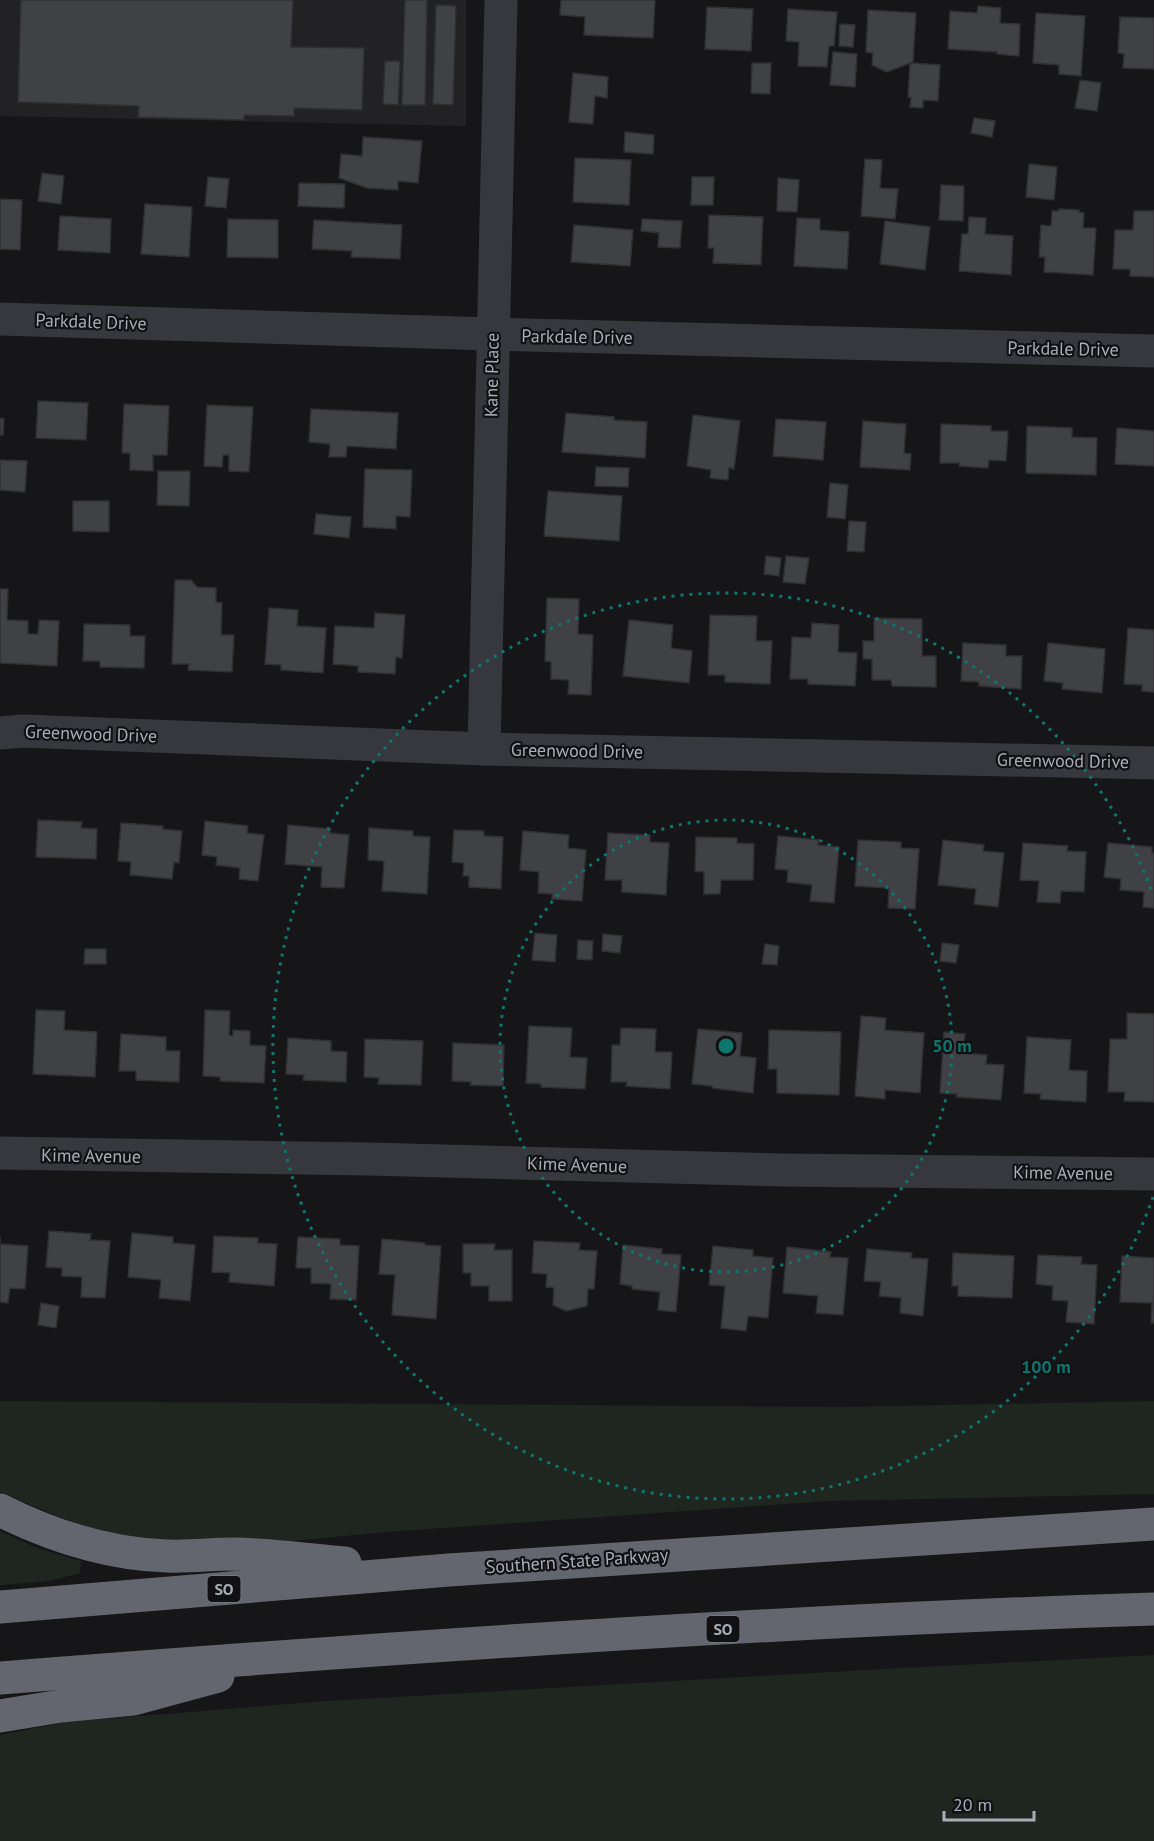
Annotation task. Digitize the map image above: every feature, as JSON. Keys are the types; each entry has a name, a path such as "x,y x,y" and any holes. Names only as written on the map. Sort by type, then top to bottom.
{"highway":[{"path":"0,1510 80,1542 122,1552 165,1556 234,1554 449,1570"},
{"name":"Southern State Parkway","path":"0,1607 449,1570 1154,1524"},
{"name":"SO","path":"0,1678 292,1656 733,1628 1154,1609"},
{"path":"0,1716 61,1706 133,1699 292,1656"}],"street":[{"name":"Kane Place","path":"484,750 501,0"},
{"name":"Parkdale Drive","path":"0,319 1154,351"},
{"name":"Greenwood Drive","path":"0,733 23,731 484,750 1154,763"},
{"name":"Kime Avenue","path":"0,1153 781,1170 1154,1174"}],"shaded area":[{"path":"0,0 466,0 466,126 0,116"},
{"path":"0,1401 843,1407 1154,1401 1154,1494 829,1501 386,1532 190,1551 101,1534 0,1492"},
{"path":"0,1531 37,1548 81,1561 80,1573 50,1581 0,1585"},
{"path":"1154,1655 1154,1841 0,1841 0,1735 66,1722 326,1701"}],"building":[{"path":"21,0 293,0 291,47 364,48 362,110 294,108 294,116 244,115 244,120 138,117 139,106 18,102"},
{"path":"405,0 427,0 425,105 402,105"},
{"path":"561,0 655,0 653,38 584,35 585,17 560,15"},
{"path":"436,5 456,6 453,105 433,104"},
{"path":"978,6 1001,8 1000,23 1020,24 1019,56 997,54 997,52 948,49 950,11 977,13"},
{"path":"707,7 753,9 751,51 705,49"},
{"path":"788,9 837,12 834,46 829,46 827,67 798,66 799,42 786,41"},
{"path":"868,10 916,13 913,62 887,72 872,65 873,53 866,52"},
{"path":"1036,13 1085,16 1081,76 1059,74 1059,65 1033,63"},
{"path":"1120,17 1154,18 1154,69 1123,68 1124,54 1118,53"},
{"path":"840,24 855,25 853,47 839,46"},
{"path":"833,52 857,54 855,87 830,85"},
{"path":"385,61 400,61 398,105 383,104"},
{"path":"752,63 771,63 770,94 751,93"},
{"path":"910,63 940,65 938,101 923,100 923,108 910,107 911,98 908,97"},
{"path":"573,73 608,77 607,98 595,96 593,124 569,122"},
{"path":"1080,80 1101,83 1097,111 1075,108"},
{"path":"974,118 995,121 992,137 971,133"},
{"path":"625,132 654,135 653,154 624,152"},
{"path":"363,137 422,141 418,183 398,181 398,190 367,188 339,178 341,154 362,156"},
{"path":"575,158 631,160 629,205 573,202"},
{"path":"865,159 882,160 880,188 898,189 895,219 861,216"},
{"path":"1029,164 1057,167 1054,200 1026,197"},
{"path":"42,173 64,176 61,204 38,201"},
{"path":"208,177 229,179 226,208 205,206"},
{"path":"692,177 714,177 713,205 691,205"},
{"path":"778,178 799,180 797,212 777,211"},
{"path":"299,183 345,184 344,208 298,206"},
{"path":"941,185 964,186 963,221 939,220"},
{"path":"0,199 22,200 20,250 0,249"},
{"path":"145,204 192,207 189,257 141,254"},
{"path":"1059,209 1079,210 1084,213 1083,228 1096,228 1093,275 1044,272 1045,257 1039,257 1041,225 1051,226 1052,211 1059,211"},
{"path":"1134,211 1154,211 1154,277 1130,276 1130,269 1113,269 1115,230 1133,230"},
{"path":"709,215 763,217 761,265 713,263 714,248 708,248"},
{"path":"60,216 111,219 110,253 58,250"},
{"path":"969,217 986,218 985,234 1013,236 1011,275 959,271 962,234 968,234"},
{"path":"797,218 820,219 820,230 849,232 847,269 794,266"},
{"path":"228,219 278,220 278,258 227,257"},
{"path":"642,219 682,221 680,248 658,247 659,233 641,231"},
{"path":"314,220 402,225 400,259 351,257 352,251 312,249"},
{"path":"885,221 930,227 925,270 880,264"},
{"path":"574,225 633,230 630,266 571,262"},
{"path":"38,401 88,403 86,440 36,438"},
{"path":"124,404 169,406 167,455 153,455 153,471 130,470 130,453 122,453"},
{"path":"207,405 253,407 249,472 229,471 229,455 223,455 222,467 204,466"},
{"path":"311,409 398,413 396,449 347,446 346,457 329,457 330,444 309,442"},
{"path":"566,413 647,422 645,458 562,452"},
{"path":"693,415 740,421 734,469 729,468 728,480 710,478 711,470 687,466"},
{"path":"0,418 4,419 3,435 0,435"},
{"path":"776,419 826,422 823,460 773,456"},
{"path":"863,421 906,424 904,453 911,454 910,470 860,467"},
{"path":"941,424 991,426 991,431 1008,431 1006,461 989,460 988,468 959,466 960,463 940,463"},
{"path":"1027,426 1072,428 1072,437 1097,438 1096,475 1026,473"},
{"path":"1117,428 1154,431 1154,466 1115,464"},
{"path":"0,460 27,461 25,492 0,490"},
{"path":"596,467 629,468 628,487 595,486"},
{"path":"365,469 412,470 410,517 396,516 396,529 363,527"},
{"path":"158,471 190,471 189,506 157,505"},
{"path":"830,483 848,485 845,519 827,517"},
{"path":"548,491 622,496 619,541 544,536"},
{"path":"73,501 109,501 109,532 73,531"},
{"path":"316,514 351,517 349,538 314,534"},
{"path":"849,521 866,522 864,552 847,551"},
{"path":"766,556 781,558 779,576 764,574"},
{"path":"786,556 809,558 805,584 783,582"},
{"path":"175,580 191,580 197,587 216,588 216,602 222,603 221,635 234,635 232,672 188,670 189,664 172,664"},
{"path":"0,589 8,589 7,620 28,621 28,634 38,634 39,620 59,621 57,666 0,663"},
{"path":"547,598 579,599 578,634 593,635 591,695 568,694 569,680 551,679 551,662 545,661"},
{"path":"269,608 298,610 297,626 326,628 323,673 281,670 281,665 265,664"},
{"path":"375,613 405,615 402,658 396,657 395,674 358,672 358,666 333,664 335,626 374,628"},
{"path":"710,615 757,616 756,641 772,641 770,684 725,682 725,675 708,675"},
{"path":"874,618 922,619 922,656 936,656 936,687 892,686 891,680 872,680 872,659 863,659 863,641 874,641"},
{"path":"629,620 673,625 671,648 692,651 689,683 623,676"},
{"path":"812,623 839,625 838,652 857,653 855,686 808,684 808,679 790,679 792,637 811,638"},
{"path":"84,624 130,625 130,636 145,636 144,668 100,667 100,661 83,661"},
{"path":"1128,628 1154,630 1154,692 1142,691 1142,685 1124,684"},
{"path":"963,643 1006,645 1006,656 1022,656 1021,689 979,686 979,682 961,681"},
{"path":"1048,643 1105,649 1102,693 1062,689 1063,683 1044,681"},
{"path":"38,820 82,822 81,828 97,829 96,859 36,857"},
{"path":"205,821 248,826 247,833 264,835 258,881 239,879 240,868 216,865 217,857 202,855"},
{"path":"121,823 163,826 163,829 182,831 179,863 174,862 172,879 130,875 131,862 118,861"},
{"path":"288,825 331,829 330,833 349,835 344,888 321,887 322,867 285,864"},
{"path":"369,828 413,831 413,836 430,837 427,894 382,891 384,861 368,860"},
{"path":"454,830 484,831 484,836 503,837 501,889 469,887 469,876 463,876 464,863 452,862"},
{"path":"523,831 569,835 568,848 586,850 582,901 552,899 552,894 538,893 539,872 520,870"},
{"path":"608,833 650,835 650,842 669,843 666,895 622,892 622,880 605,880"},
{"path":"778,836 819,840 818,845 839,847 834,903 810,901 812,885 787,882 788,870 775,869"},
{"path":"696,837 737,838 737,843 754,844 753,880 721,880 720,894 704,894 704,872 695,871"},
{"path":"858,840 901,842 901,848 919,849 915,909 888,908 889,888 855,886"},
{"path":"943,840 984,845 983,851 1004,853 998,907 974,904 976,889 938,885"},
{"path":"1023,843 1068,846 1067,851 1086,852 1084,892 1061,891 1060,903 1037,902 1039,881 1020,880"},
{"path":"1108,843 1152,847 1152,853 1154,853 1154,908 1143,907 1144,892 1120,890 1121,879 1104,877"},
{"path":"535,933 557,935 555,962 532,960"},
{"path":"603,934 622,936 620,953 602,951"},
{"path":"578,940 593,941 592,960 577,959"},
{"path":"942,943 959,945 956,963 940,961"},
{"path":"765,944 779,946 777,965 762,964"},
{"path":"85,949 106,949 106,964 84,964"},
{"path":"36,1010 65,1011 64,1030 97,1032 95,1077 33,1074"},
{"path":"205,1010 230,1011 229,1035 233,1036 233,1030 250,1031 250,1045 266,1046 264,1083 220,1081 220,1077 203,1076"},
{"path":"1127,1013 1154,1014 1154,1102 1124,1101 1125,1092 1108,1092 1110,1039 1127,1039"},
{"path":"861,1016 886,1018 885,1030 924,1033 920,1093 885,1090 885,1099 855,1096"},
{"path":"529,1026 572,1028 570,1057 587,1058 585,1089 541,1087 541,1084 526,1083"},
{"path":"621,1028 656,1029 655,1052 672,1052 670,1089 626,1086 627,1082 611,1082 612,1045 620,1045"},
{"path":"698,1029 742,1033 740,1056 756,1058 753,1093 692,1084"},
{"path":"769,1030 841,1032 839,1095 777,1093 777,1069 768,1069"},
{"path":"944,1032 965,1034 963,1053 987,1055 986,1064 1004,1065 1001,1100 956,1097 957,1094 940,1093"},
{"path":"121,1034 166,1037 166,1051 180,1051 179,1082 136,1080 136,1071 119,1071"},
{"path":"1027,1037 1071,1040 1069,1070 1087,1071 1086,1102 1040,1099 1041,1094 1024,1093"},
{"path":"288,1038 331,1041 331,1051 347,1052 346,1082 303,1080 304,1075 286,1074"},
{"path":"365,1039 423,1041 421,1085 378,1084 379,1078 364,1077"},
{"path":"453,1043 504,1045 503,1086 470,1085 471,1082 452,1081"},
{"path":"49,1231 91,1234 90,1240 110,1241 105,1298 81,1297 82,1277 62,1276 62,1268 46,1267"},
{"path":"132,1233 173,1237 173,1243 195,1245 190,1301 159,1298 161,1280 128,1277"},
{"path":"214,1236 258,1238 258,1243 277,1244 274,1286 229,1282 230,1273 212,1272"},
{"path":"298,1237 340,1239 340,1245 359,1246 356,1300 330,1299 331,1284 311,1283 311,1268 296,1268"},
{"path":"382,1239 441,1246 436,1319 392,1315 395,1275 379,1274"},
{"path":"534,1241 580,1243 579,1250 597,1251 594,1289 588,1289 587,1306 566,1311 553,1305 554,1288 546,1287 547,1274 532,1273"},
{"path":"0,1244 28,1246 25,1289 10,1288 8,1303 0,1302"},
{"path":"463,1244 495,1244 494,1250 512,1250 512,1301 489,1301 489,1286 471,1286 471,1273 463,1273"},
{"path":"623,1245 662,1249 662,1254 681,1255 676,1312 658,1310 660,1292 632,1289 632,1286 620,1284"},
{"path":"713,1246 753,1250 753,1256 773,1258 768,1318 748,1316 746,1331 721,1328 725,1286 709,1285"},
{"path":"787,1247 831,1252 830,1257 848,1258 843,1315 816,1313 818,1296 783,1293"},
{"path":"867,1249 912,1253 911,1258 928,1259 923,1316 900,1313 901,1298 879,1296 881,1282 864,1281"},
{"path":"953,1253 1014,1256 1012,1298 958,1296 958,1286 952,1286"},
{"path":"1038,1255 1082,1257 1081,1264 1097,1265 1094,1324 1066,1322 1068,1301 1052,1300 1053,1286 1036,1284"},
{"path":"1122,1256 1154,1258 1154,1323 1151,1323 1152,1303 1120,1302"},
{"path":"41,1303 59,1306 56,1328 38,1325"}]}
